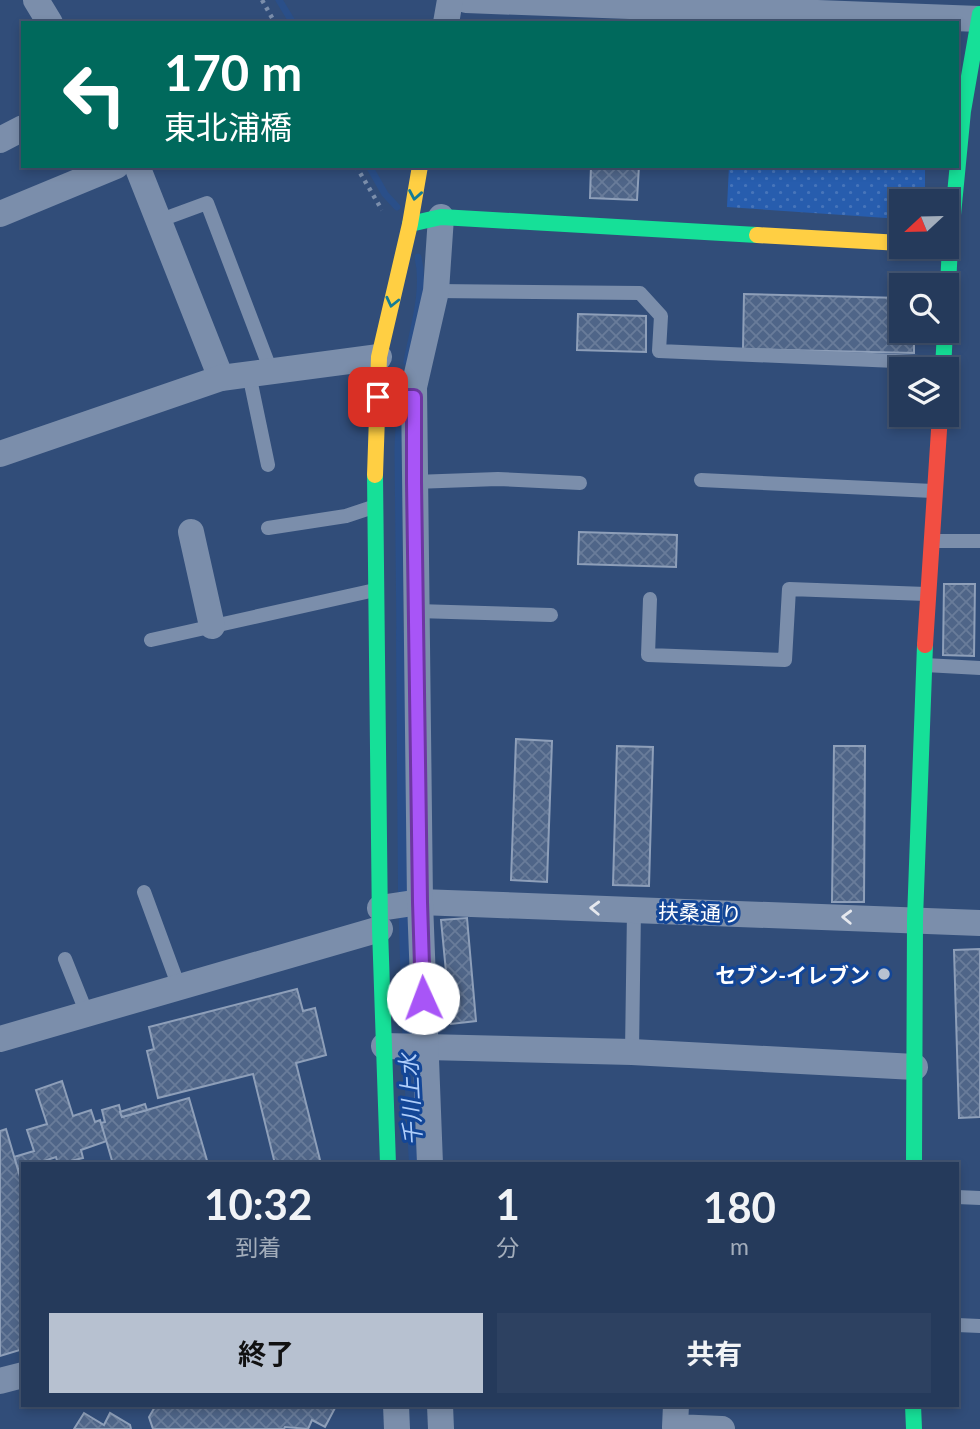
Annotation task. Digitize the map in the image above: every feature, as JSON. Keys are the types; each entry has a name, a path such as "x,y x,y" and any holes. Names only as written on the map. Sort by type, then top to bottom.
{"street":[{"path":"36,0 49,21"},
{"path":"446,21 450,0"},
{"path":"466,0 699,16 980,17 962,95 959,152"},
{"path":"0,140 21,129"},
{"path":"0,214 111,168"},
{"path":"137,168 221,378"},
{"path":"420,168 410,224 379,357 375,476 376,590 401,620 396,910 424,1046 430,1162"},
{"path":"955,189 957,168"},
{"path":"410,224 441,217 889,242"},
{"path":"388,1162 388,1046 396,910 401,620 414,482 414,387 436,291 441,217"},
{"path":"959,246 970,247"},
{"path":"0,454 221,378 379,357"},
{"path":"378,397 414,397"},
{"path":"914,1162 915,919 927,594 939,427"},
{"path":"191,532 212,626"},
{"name":"扶桑通り","path":"0,1039 179,987 396,910 634,910 980,923"},
{"path":"388,1046 632,1052 915,1067"},
{"path":"0,1381 21,1375"},
{"path":"396,1407 397,1429"},
{"path":"440,1407 441,1429"},
{"path":"676,1407 675,1427 722,1429"},
{"path":"914,1407 914,1429"}],"lane":[{"path":"962,127 980,128"},
{"path":"158,221 207,203 260,373 268,466"},
{"path":"436,291 640,293 662,316 659,351 889,363"},
{"path":"414,482 498,480 580,484"},
{"path":"701,480 934,491"},
{"path":"268,528 346,516 376,506"},
{"path":"931,541 980,541"},
{"path":"650,598 648,655 785,660 789,589 927,594"},
{"path":"151,640 376,590"},
{"path":"401,620 551,615"},
{"path":"925,665 980,668"},
{"path":"144,892 179,987"},
{"path":"632,1052 634,910"},
{"path":"65,959 87,1014"},
{"path":"959,1197 980,1198"},
{"path":"959,1325 980,1326"}],"path":[{"path":"262,0 274,21"}],"shaded area":[{"path":"729,168 925,168 925,189 889,189 889,218 727,207"}],"water":[{"path":"396,630 405,631 410,964 418,1162 409,1162 398,893"}],"building":[{"path":"591,168 639,168 637,200 590,198"},
{"path":"744,294 889,298 889,343 914,343 914,353 743,349"},
{"path":"578,314 646,316 646,352 577,350"},
{"path":"579,532 677,535 676,567 578,564"},
{"path":"944,584 975,584 974,656 943,655"},
{"path":"516,739 552,741 547,882 511,880"},
{"path":"617,746 653,747 649,886 613,885"},
{"path":"834,746 865,746 864,902 832,902"},
{"path":"467,918 476,1021 451,1024 441,920"},
{"path":"980,949 980,1117 959,1118 954,950"},
{"path":"297,989 303,1011 315,1008 326,1055 296,1063 321,1162 275,1162 253,1074 158,1098 147,1051 154,1049 149,1027"},
{"path":"62,1081 73,1116 91,1110 95,1122 100,1120 107,1141 81,1150 83,1158 66,1162 57,1162 56,1157 41,1162 21,1162 21,1168 17,1169 14,1157 34,1151 27,1130 47,1124 36,1090"},
{"path":"189,1098 207,1162 112,1162 101,1123 105,1122 102,1110 119,1105 122,1117"},
{"path":"145,1104 147,1110 122,1117 120,1112"},
{"path":"6,1129 21,1180 21,1350 0,1356 0,1131"},
{"path":"155,1407 335,1408 325,1427 312,1420 308,1429 153,1429 149,1417"},
{"path":"84,1413 104,1425 110,1413 130,1425 131,1429 74,1429"}],"waterway":[{"name":"千川上水","path":"279,0 292,21"},
{"name":"千川上水","path":"370,168 385,194 397,207"},
{"name":"千川上水","path":"407,362 420,296 418,257"},
{"name":"千川上水","path":"400,407 400,638"}],"traffic: fast":[{"path":"959,153 963,111 980,14"},
{"path":"949,273 958,168"},
{"path":"410,224 441,217 757,235"},
{"path":"944,343 944,357"},
{"path":"375,475 380,929 388,1162"},
{"path":"914,1162 915,919 925,645"},
{"path":"913,1407 914,1429"}],"traffic: slow":[{"path":"375,475 379,357 410,224 420,168"},
{"path":"757,235 889,242"}],"traffic: jam":[{"path":"925,645 939,427"}],"place":[{"name":"セブン-イレブン","path":"884,974"}],"route":[{"path":"378,397 414,397 423,998"}]}
